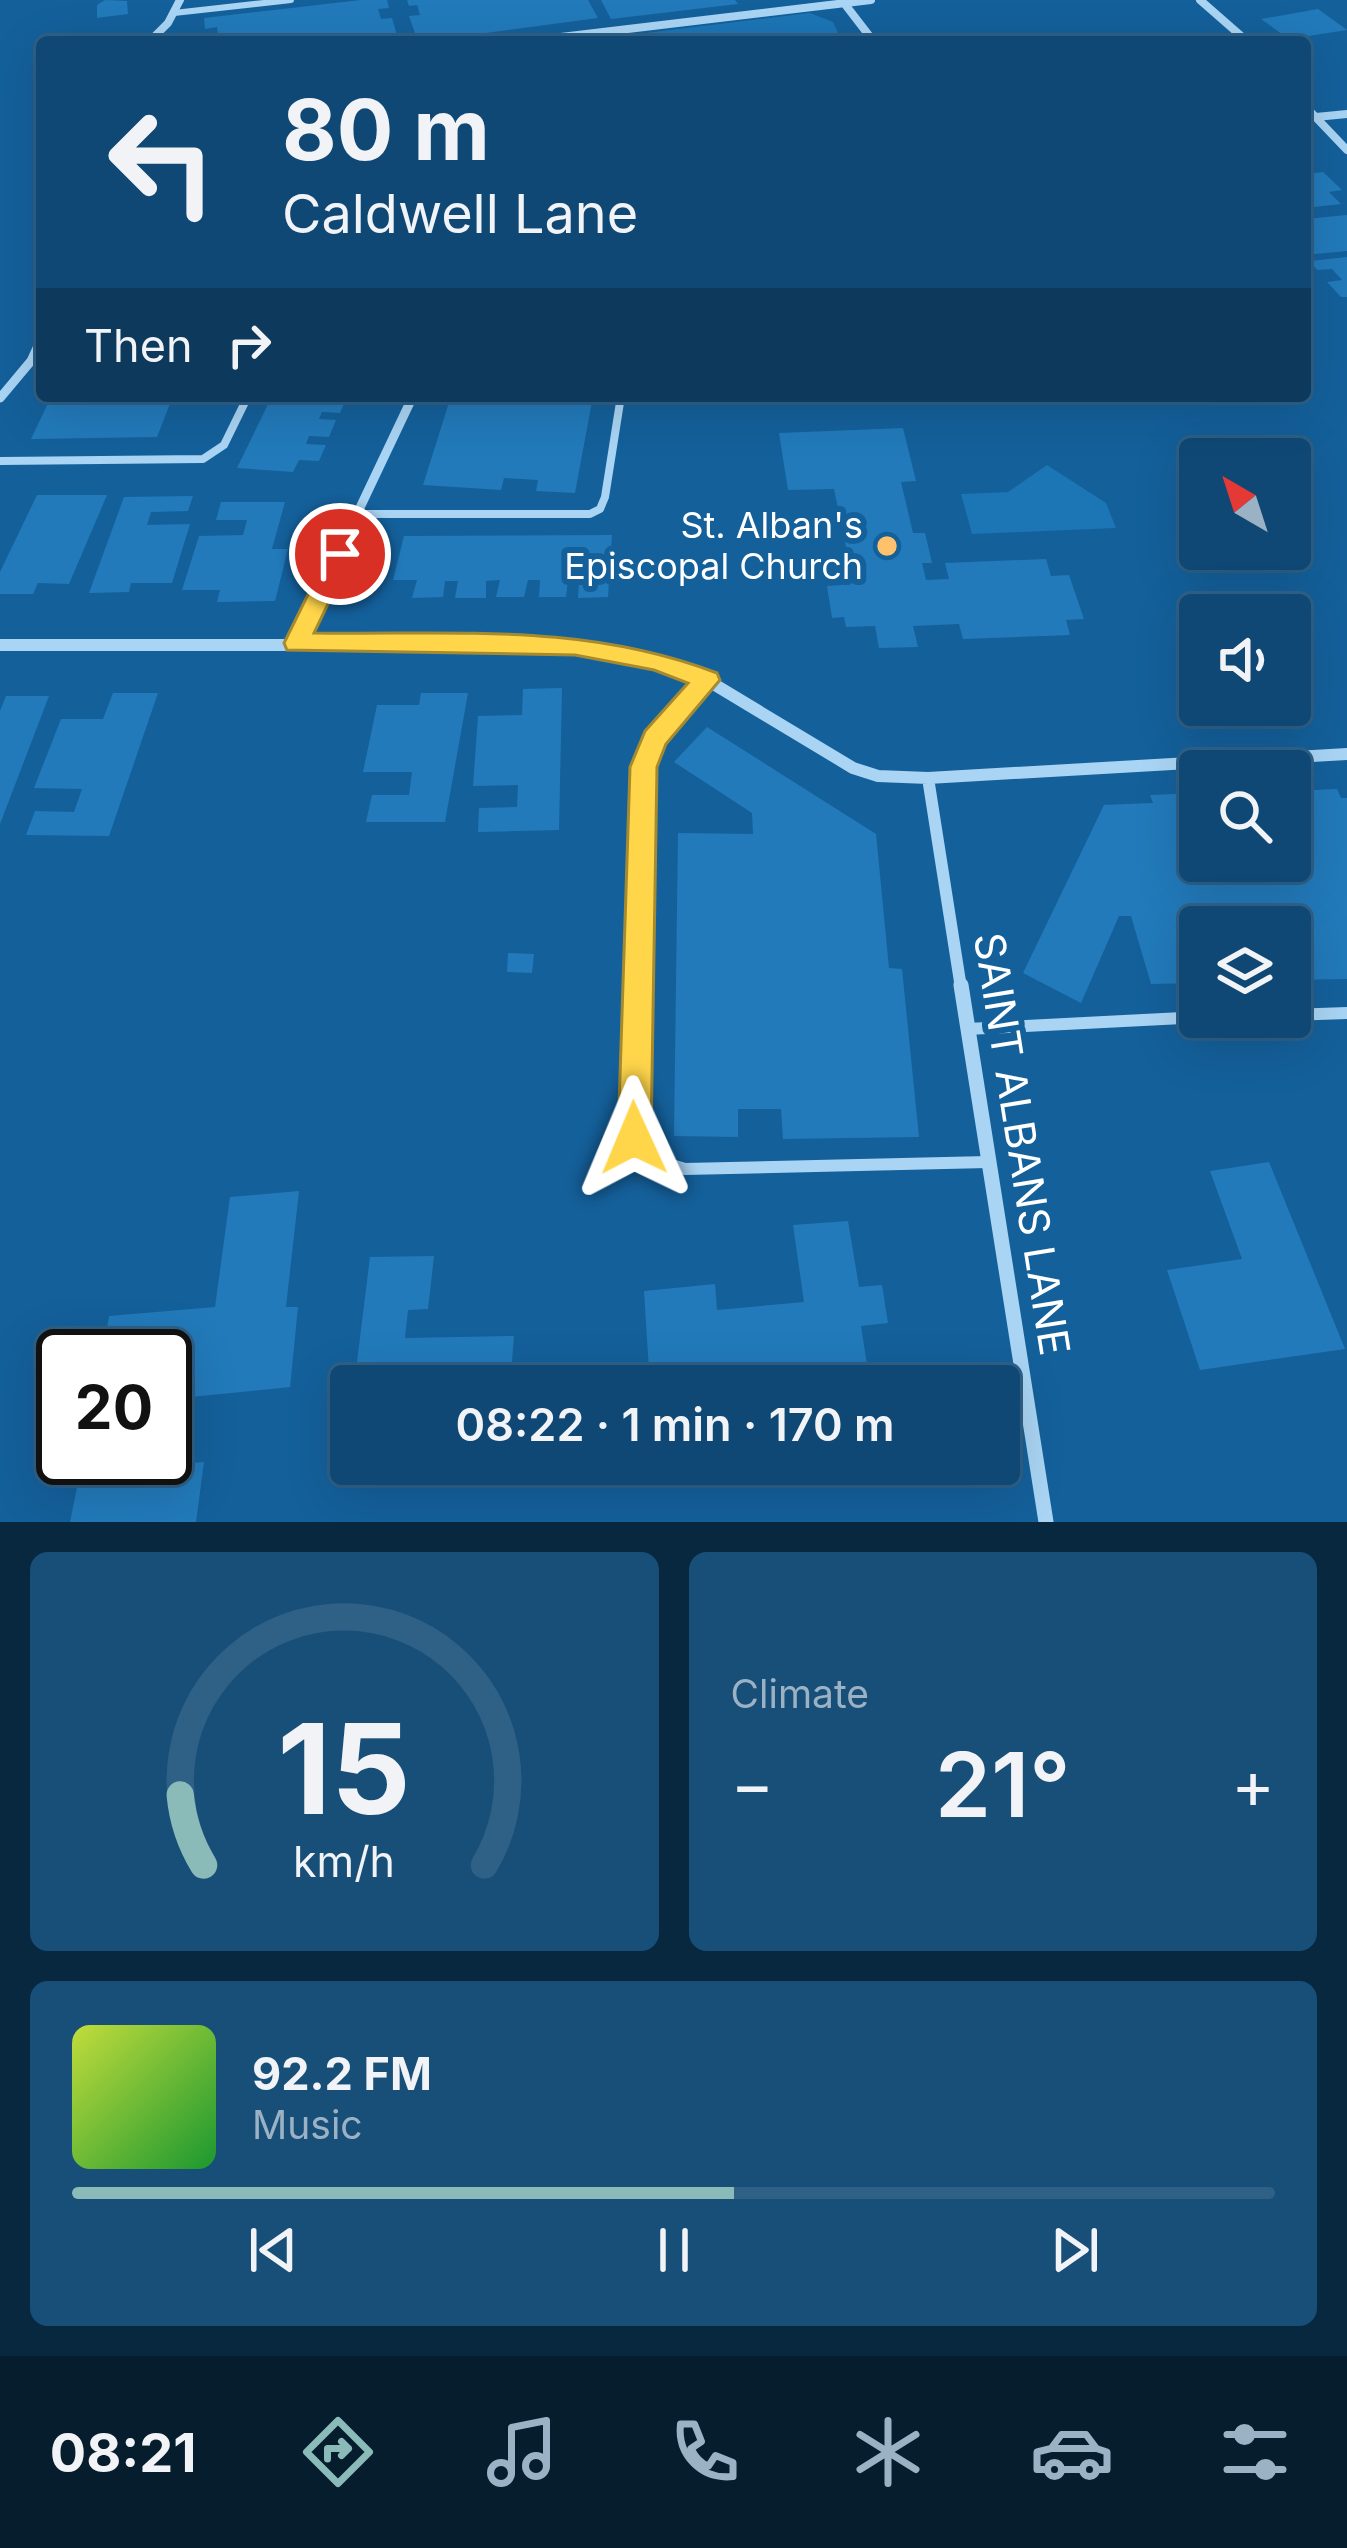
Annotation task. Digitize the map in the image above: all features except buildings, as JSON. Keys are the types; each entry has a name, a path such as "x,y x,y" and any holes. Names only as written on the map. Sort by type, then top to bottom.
{"street":[{"path":"154,36 180,0"},
{"path":"563,36 808,3 871,0"},
{"path":"1200,0 1241,36"},
{"path":"844,3 869,36"},
{"path":"1311,112 1347,150"},
{"path":"1316,117 1347,114"},
{"path":"0,398 36,350"},
{"path":"296,643 410,402"},
{"path":"0,645 575,645 657,661 707,680 853,768 878,776 928,778 1347,754"},
{"name":"SAINT ALBANS LANE","path":"928,778 1046,1522"}],"lane":[{"path":"174,13 291,0"},
{"path":"0,461 203,459 224,445 245,402"},
{"path":"360,514 590,514 600,509 605,497 620,402"},
{"path":"707,680 655,738 644,767 634,1138 644,1154 663,1166 686,1168 988,1162"},
{"path":"1311,1014 1347,1013"},
{"path":"967,1029 1179,1018"}],"shaded area":[{"path":"810,13 833,22 839,36 621,36"},
{"path":"1047,465 1106,503 1116,528 972,534 961,494 1008,492"}],"place":[{"name":"St. Alban's Episcopal Church","path":"887,546"}],"route":[{"path":"340,554 296,643 484,648 575,645 657,661 707,680 646,751 634,1138"}]}
